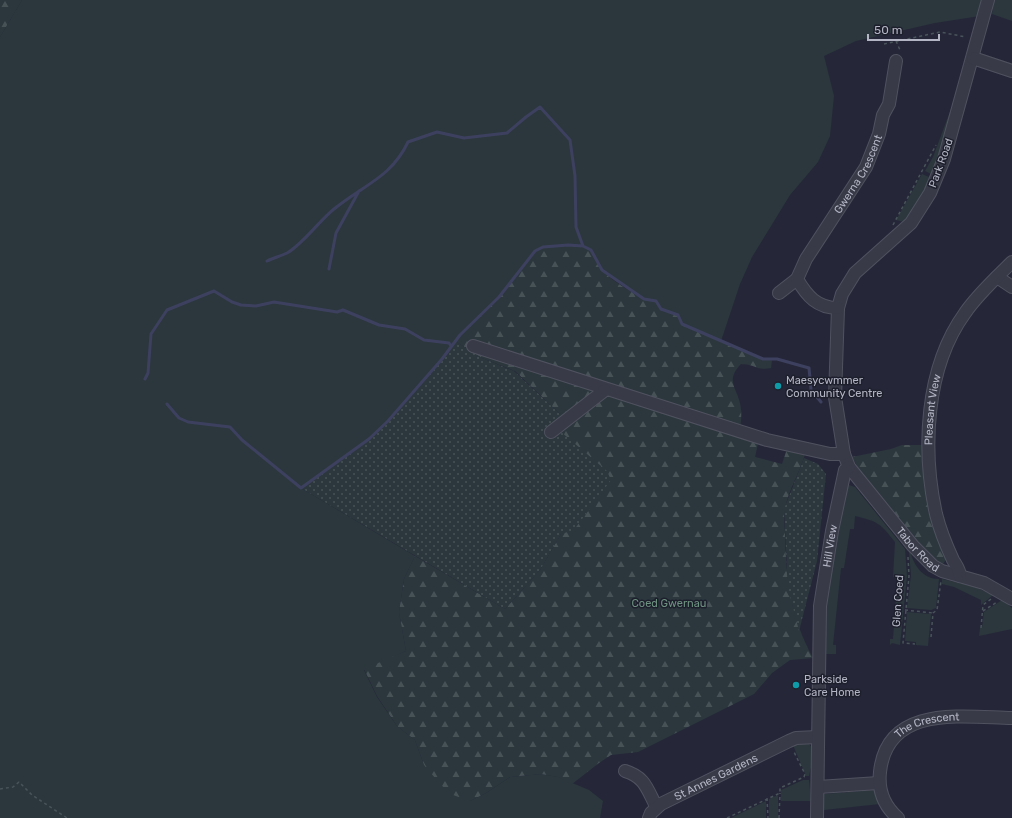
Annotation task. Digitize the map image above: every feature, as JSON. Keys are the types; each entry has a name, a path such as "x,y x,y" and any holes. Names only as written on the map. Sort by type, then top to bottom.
{"street":[{"name":"Park Road","path":"838,308 842,294 855,272 911,223 930,193 944,159 988,0"},
{"name":"Gwerna Crescent","path":"779,293 797,279 806,260 866,167 879,134 883,115 889,104 899,58"},
{"path":"973,58 1012,71"},
{"name":"Pleasant View","path":"960,576 943,538 936,516 931,487 929,434 931,410 940,366 955,329 975,300 1012,262"},
{"path":"997,277 1012,288"},
{"path":"797,279 813,301 824,306 838,308 835,397 844,454 849,467"},
{"path":"473,346 604,390 767,440 830,454 844,454"},
{"path":"551,432 604,390"},
{"name":"Tabor Road","path":"849,467 913,546 933,566 942,571 960,576 998,595 1012,599"},
{"name":"Hill View","path":"817,818 820,606 832,531 845,470 849,467"},
{"name":"The Crescent","path":"898,818 885,803 879,783 881,760 897,734 910,725 921,720 942,717 1012,718"},
{"name":"St Annes Gardens","path":"656,806 796,738 818,737"},
{"path":"625,771 636,775 644,782 656,806 649,818"},
{"path":"818,787 879,783"}],"path":[{"path":"884,44 940,32 969,38 968,41"},
{"path":"896,41 899,58"},
{"path":"892,228 923,172 937,142"},
{"name":"Glen Coed","path":"908,551 909,576 903,643 915,644"},
{"path":"931,637 933,613 937,610 942,571"},
{"path":"981,628 983,605 995,595 998,595"},
{"path":"982,611 998,595"},
{"path":"906,610 933,613"},
{"path":"779,818 780,788 804,777 805,774 789,741"},
{"path":"0,789 13,788 19,782 32,795 67,818"},
{"path":"727,818 780,792"},
{"path":"767,798 768,818"}],"green space":[{"path":"0,0 22,0 0,37"},
{"path":"22,0 981,0 980,16 935,23 856,41 824,56 834,96 830,136 818,162 790,195 752,257 740,284 721,341 682,324 678,315 661,309 656,301 644,299 602,270 591,250 535,251 499,297 451,346 442,359 388,421 369,439 301,488 415,556 404,579 399,612 406,651 364,670 377,697 397,726 415,740 424,765 470,801 486,793 510,777 541,774 558,777 589,790 603,801 600,818 0,818 0,37"},
{"path":"994,0 1012,0 1012,21 992,14"},
{"path":"952,106 938,159 931,174 925,171 933,157"},
{"path":"922,174 929,177 921,201 904,222 896,220"},
{"name":"Coed Gwernau","path":"568,245 585,247 589,249 597,264 613,280 642,297 656,301 661,309 678,315 682,324 763,359 772,359 771,368 762,369 741,364 733,376 734,386 741,410 738,438 758,443 755,457 782,464 787,449 805,454 787,501 784,511 784,522 788,583 791,598 799,628 813,658 790,660 772,673 754,694 638,752 611,755 572,784 558,777 541,774 510,777 486,793 470,801 453,795 441,785 424,765 415,740 397,726 377,696 364,669 406,651 399,612 404,579 415,556 505,609 540,570 561,534 560,414 515,371 482,358 455,341 499,297 535,251 543,247"},
{"path":"455,341 482,358 514,371 560,414 560,431 607,471 611,480 574,530 561,534 540,570 505,609 301,488 354,451 382,427 415,391"},
{"path":"902,445 923,445 925,487 929,514 945,556 945,561 943,564 937,562 911,534 861,473 852,457 891,449"},
{"path":"804,458 818,464 826,474 817,561 799,631 788,588 784,509"},
{"path":"849,485 855,487 905,549 907,576 900,645 892,643 890,645 890,639 893,639 897,583 897,578 893,577 895,542 878,524 855,516 854,529 850,529 844,568 841,568 833,645 836,645 836,654 825,654 824,622 827,592 847,488"},
{"path":"910,551 914,562 920,571 928,577 939,579 936,608 931,610 907,608 911,575"},
{"path":"942,579 973,586 993,595 981,605 981,600 954,587 942,584"},
{"path":"1002,600 1012,608 1012,629 979,636 980,628 982,628 984,612"},
{"path":"907,612 931,614 928,646 916,645 916,642 905,641"},
{"path":"805,742 809,744 813,752 809,776 806,776 793,745"},
{"path":"803,780 809,780 811,801 781,801 781,790"},
{"path":"875,790 880,804 824,810 824,794"},
{"path":"778,795 778,818 769,818 769,799"},
{"path":"766,801 766,818 731,818"}],"waterway":[{"path":"267,261 293,249 334,209 385,173 401,154 408,142 437,132 464,138 507,133 540,107 570,140 575,176 576,227 583,246"},
{"path":"329,269 336,233 359,191"},
{"path":"167,404 179,418 188,422 230,427 242,440 301,488 369,439 388,421 442,359 460,335 499,297 535,251 543,247 568,245 583,246 591,250 602,270 644,299 656,301 661,309 678,315 682,324 763,359 777,359 809,368 811,390 821,402"},
{"path":"145,379 148,373 151,334 167,310 214,291 232,302 241,305 256,306 274,302 337,312 343,310 379,325 405,329 424,340 449,343 451,346"}],"place":[{"name":"Maesycwmmer Community Centre","path":"778,386"},
{"name":"Parkside Care Home","path":"796,685"}]}
